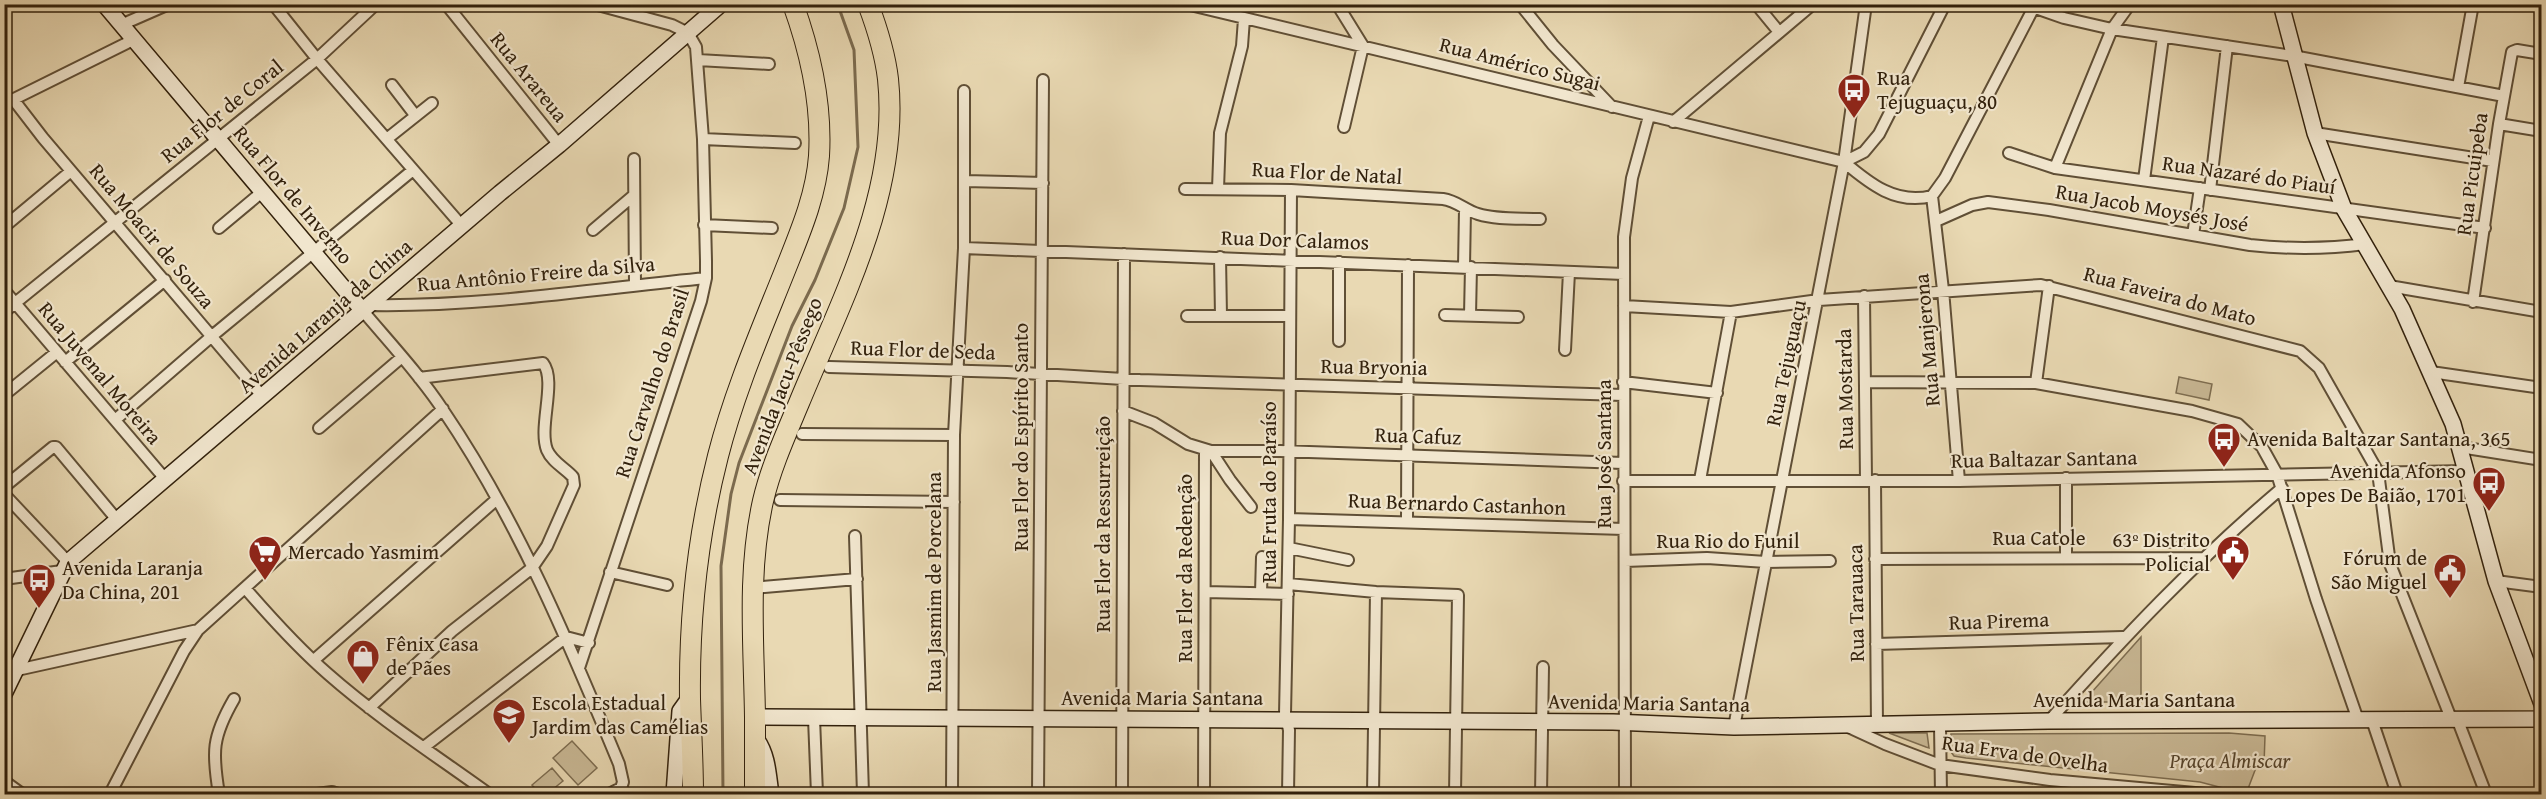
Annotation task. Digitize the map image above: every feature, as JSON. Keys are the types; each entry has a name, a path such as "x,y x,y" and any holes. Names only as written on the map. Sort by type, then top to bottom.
{"highway":[{"name":"Avenida Jacu-Pêssego","path":"693,795 690,697 694,608 703,526 718,456 737,393 803,222 812,194 819,156 812,73 793,4"},
{"name":"Avenida Jacu-Pêssego","path":"755,795 752,588 763,500 786,434 857,261 875,206 887,147 890,112 888,77 879,36 868,4"}],"street":[{"name":"Rua Flor de Inverno","path":"104,4 262,192 366,308 443,410 497,499 566,637 619,764 621,788 609,795"},
{"path":"121,25 169,4"},
{"path":"273,4 317,59 388,138 462,226"},
{"name":"Rua Flor de Coral","path":"4,312 317,59 376,4"},
{"name":"Rua Arareua","path":"447,4 559,145"},
{"path":"594,4 672,25 687,33"},
{"name":"Avenida Laranja da China","path":"4,694 65,566 721,4"},
{"name":"Rua Américo Sugai","path":"1186,4 1844,162"},
{"path":"1337,4 1363,46 1344,127"},
{"path":"1520,4 1553,45 1612,107"},
{"path":"1756,4 1779,32"},
{"path":"1673,122 1814,4"},
{"name":"Rua Tejuguaçu","path":"1734,727 1819,300 1844,162 1866,4"},
{"path":"1945,4 1880,134 1864,152 1844,162 1878,189 1911,199 1932,196 1945,178 2029,7 2112,29 2294,56 2504,96"},
{"path":"2055,168 2112,29 2130,4"},
{"path":"2281,4 2315,133 2344,209 2389,286 2431,372 2460,447 2496,581 2534,666 2541,704"},
{"path":"2458,87 2473,4"},
{"path":"1218,189 1220,133 1242,46 1244,19"},
{"name":"Rua Carvalho do Brasil","path":"579,668 701,301 706,278 703,139 698,60 696,47 687,33"},
{"path":"2144,180 2163,37"},
{"path":"9,102 133,40"},
{"path":"2193,236 2205,189 2227,46"},
{"name":"Rua Picuipeba","path":"2473,302 2493,161 2512,52 2517,50 2541,54"},
{"path":"698,60 769,64"},
{"name":"Rua Flor do Espírito Santo","path":"1038,795 1043,80"},
{"path":"392,85 415,115"},
{"path":"964,91 964,248"},
{"name":"Rua Moacir de Souza","path":"9,102 165,280 263,397"},
{"path":"388,138 432,103"},
{"name":"Rua José Santana","path":"1625,795 1624,274 1626,219 1632,178 1649,116"},
{"path":"2499,124 2541,132"},
{"path":"2315,133 2493,161"},
{"path":"703,139 795,142"},
{"name":"Rua Nazaré do Piauí","path":"2009,153 2055,168 2485,228"},
{"path":"634,159 635,285"},
{"path":"115,420 212,336 413,170"},
{"path":"4,227 71,171"},
{"path":"965,182 1043,183"},
{"name":"Rua Flor de Natal","path":"1185,189 1292,190 1443,199 1452,200 1483,215 1540,219"},
{"name":"Rua Fruta do Paraíso","path":"1288,795 1289,260 1292,190"},
{"path":"219,228 262,192"},
{"path":"592,230 633,196"},
{"name":"Rua Manjerona","path":"1932,196 1943,290 1959,481"},
{"name":"Rua Jacob Moysés José","path":"1936,221 1972,205 1988,202 2049,210 2193,236 2275,247 2329,247 2365,243"},
{"path":"1465,208 1470,315"},
{"path":"704,225 772,228"},
{"name":"Rua Dor Calamos","path":"964,248 1043,253 1220,257 1624,274"},
{"name":"Rua Jasmim de Porcelana","path":"952,795 954,435 964,248"},
{"name":"Rua Flor da Ressurreição","path":"1122,795 1124,254"},
{"path":"1220,257 1221,316"},
{"path":"1339,262 1339,341"},
{"path":"1407,522 1408,265"},
{"path":"1565,350 1569,272"},
{"name":"Rua Antônio Freire da Silva","path":"366,308 461,302 706,278"},
{"path":"65,362 165,280"},
{"name":"Rua Faveira do Mato","path":"1624,306 1731,312 1864,296 2030,285 2049,286 2300,351 2319,368 2378,472 2390,564 2486,795"},
{"path":"2036,382 2049,286"},
{"path":"2389,286 2541,312"},
{"name":"Rua Juvenal Moreira","path":"4,290 166,480"},
{"name":"Rua Mostarda","path":"1864,296 1870,481"},
{"path":"1700,480 1731,312"},
{"path":"1445,315 1518,317"},
{"path":"1187,316 1289,316"},
{"path":"4,395 57,352"},
{"path":"318,428 402,357"},
{"path":"369,708 452,631 532,568 546,546 575,481 555,461 546,447 544,434 547,384 546,366 543,363 419,378"},
{"name":"Rua Flor de Seda","path":"829,367 956,370 1123,379"},
{"path":"2431,372 2541,388"},
{"name":"Rua Bryonia","path":"1123,379 1623,395"},
{"path":"1623,382 1717,393"},
{"path":"1865,382 2036,382 2192,411 2238,424 2252,434 2277,474 2316,599 2397,795"},
{"path":"110,795 184,651 198,630 443,410"},
{"path":"1123,411 1154,423 1188,444 1208,451 1251,507"},
{"path":"802,434 954,435"},
{"path":"4,487 52,447 58,448 118,520"},
{"path":"2460,447 2541,460"},
{"name":"Rua Cafuz","path":"1208,451 1289,451 1623,463"},
{"name":"Rua Flor da Redenção","path":"1204,795 1208,451"},
{"name":"Rua Baltazar Santana","path":"1623,481 1959,481 2466,471"},
{"path":"2066,478 2066,557"},
{"name":"Rua Tarauaca","path":"1870,481 1875,559 1877,726"},
{"path":"2049,721 2123,637 2203,558 2282,488"},
{"path":"4,494 10,506 65,566"},
{"path":"314,660 497,499"},
{"path":"780,500 954,502"},
{"name":"Rua Bernardo Castanhon","path":"1290,519 1624,529"},
{"path":"855,536 863,795"},
{"path":"1289,548 1348,560"},
{"path":"1261,593 1262,557"},
{"name":"Rua Rio do Funil","path":"1625,561 1707,558 1766,562 1830,561"},
{"name":"Rua Catole","path":"1875,559 2203,558"},
{"path":"4,579 65,566"},
{"path":"610,572 667,585"},
{"path":"752,588 857,579"},
{"path":"2496,581 2541,587"},
{"path":"244,588 314,660 369,708 489,795"},
{"path":"1205,592 1261,593 1288,589 1458,595 1455,795"},
{"path":"1373,795 1376,592"},
{"path":"17,670 198,630"},
{"path":"424,747 566,637 589,643"},
{"name":"Rua Pirema","path":"1876,644 2123,637"},
{"path":"1541,795 1542,667"},
{"path":"674,795 680,711 690,697"},
{"path":"219,795 213,758 221,720 234,699"},
{"path":"814,718 817,795"},
{"name":"Avenida Maria Santana","path":"755,727 814,718 1287,719 1625,723 1734,727 1940,725 2049,721 2541,719"},
{"path":"1940,725 1941,795"},
{"name":"Rua Erva de Ovelha","path":"1845,726 1940,765 2050,780 2206,795"},
{"path":"755,727 767,764 771,795"},
{"path":"4,781 22,795"},
{"path":"317,795 332,792 338,795"}],"green space":[{"path":"2179,377 2212,384 2209,400 2176,393"},
{"path":"2169,537 2194,537 2195,548 2169,548"},
{"path":"2141,637 2141,702 2083,702"},
{"path":"1889,733 1927,733 1929,748 1926,747"},
{"name":"Praça Almiscar","path":"2229,733 2265,736 2264,765 2257,765 2246,794 2200,782 1966,758 1954,756 1951,752 1951,734"},
{"path":"572,741 597,768 578,785 553,758"},
{"path":"552,768 563,781 547,794 540,794 532,785"}],"waterway":[{"path":"4,6 9,4"},
{"path":"723,794 721,566 731,494 739,463 792,326 815,280 844,208 858,147 854,50 839,8"}],"place":[{"name":"Rua Tejuguaçu, 80","path":"1854,119"},
{"name":"Avenida Baltazar Santana, 365","path":"2224,468"},
{"name":"Avenida Afonso Lopes De Baião, 1701","path":"2489,512"},
{"name":"Mercado Yasmim","path":"265,581"},
{"name":"63º Distrito Policial","path":"2233,581"},
{"name":"Fórum de São Miguel","path":"2450,599"},
{"name":"Avenida Laranja Da China, 201","path":"39,609"},
{"name":"Fênix Casa de Pães","path":"363,685"},
{"name":"Escola Estadual Jardim das Camélias","path":"509,744"}]}
